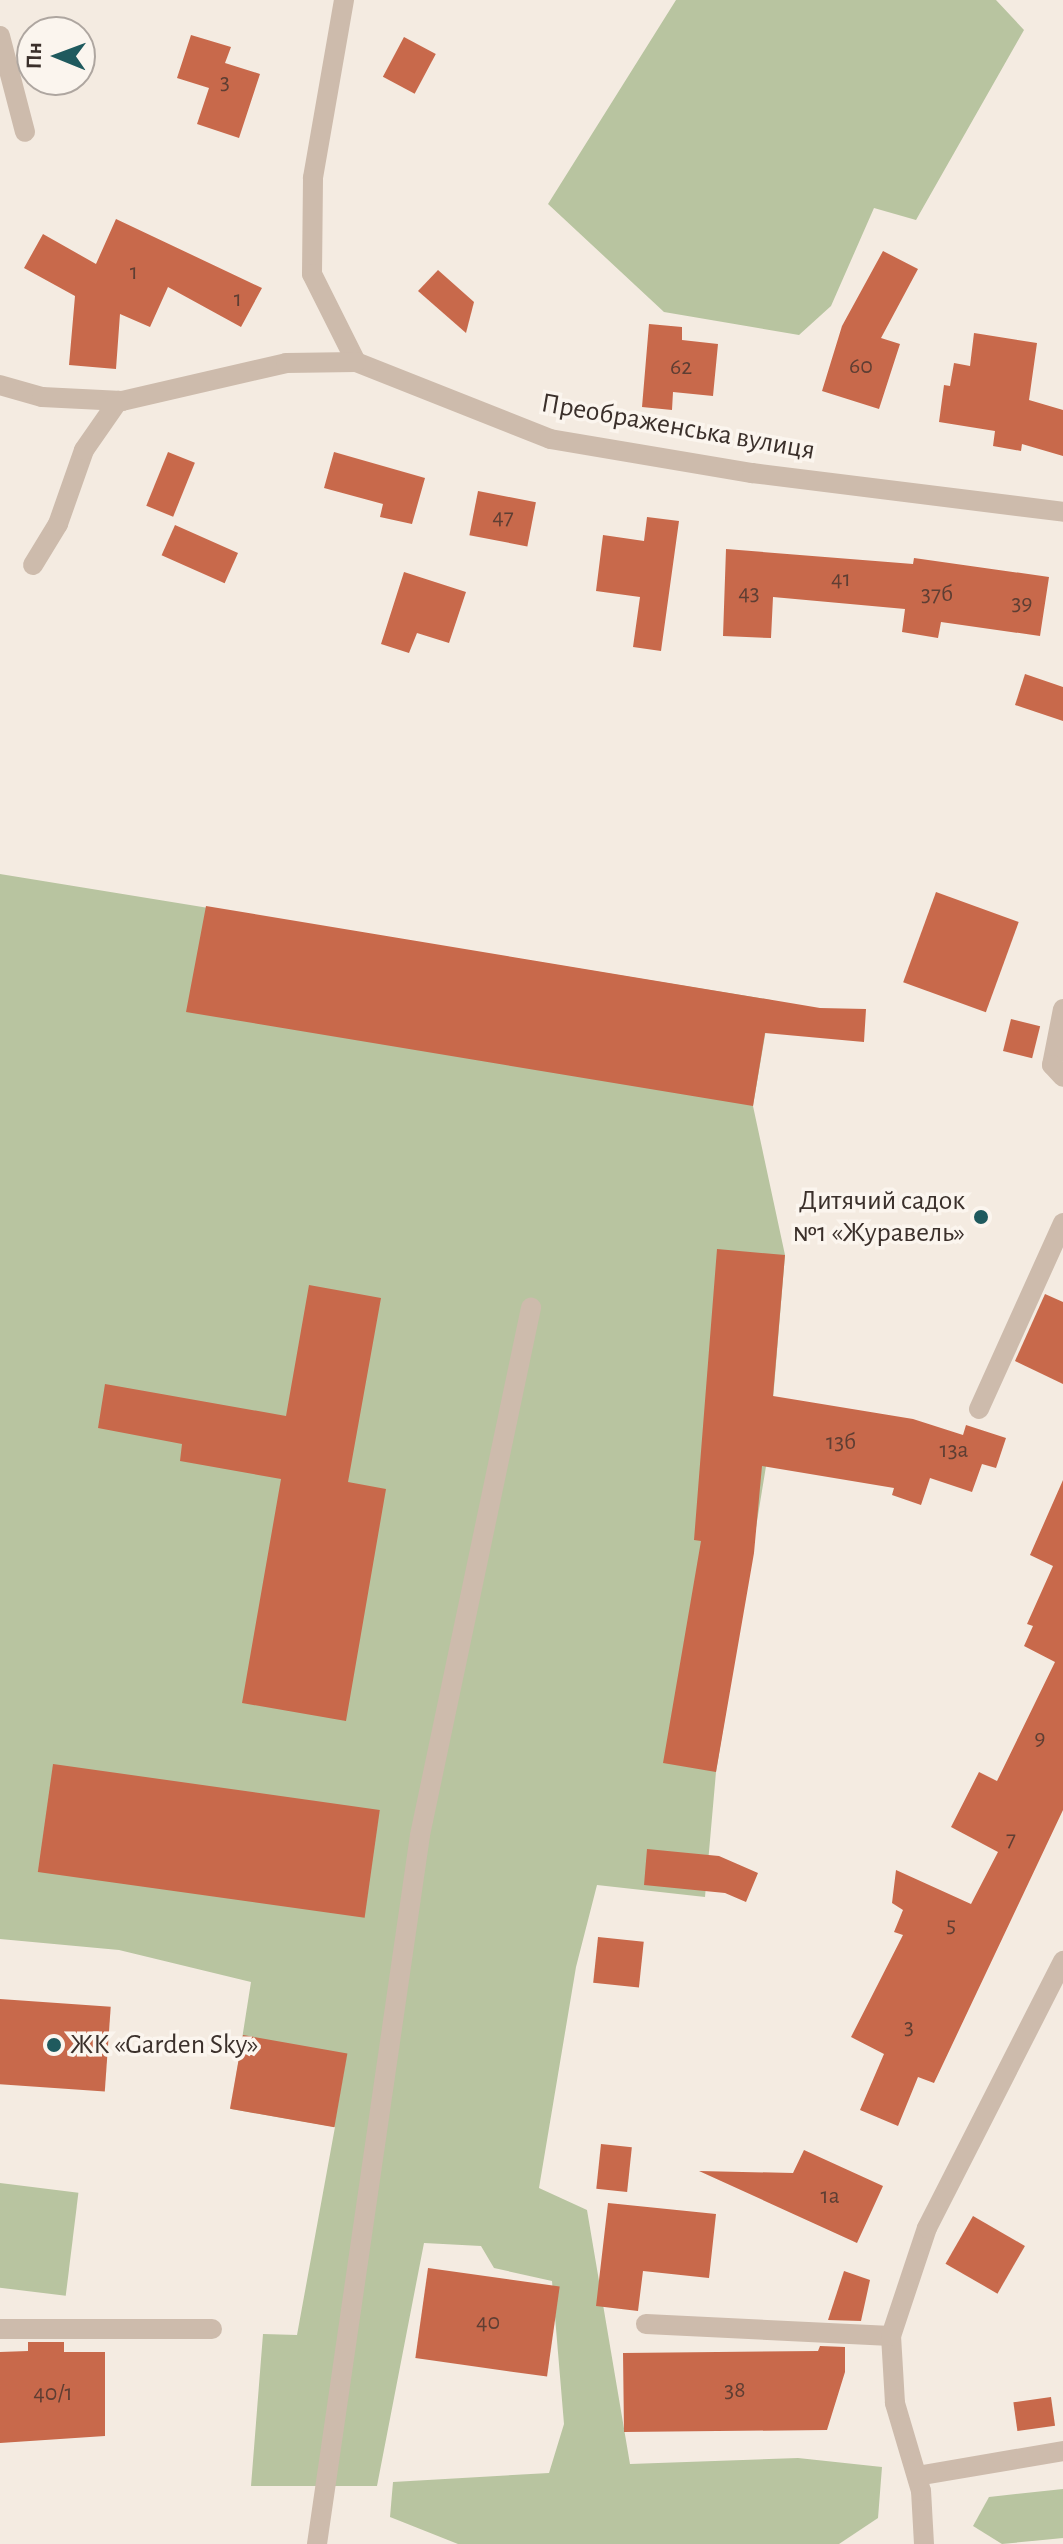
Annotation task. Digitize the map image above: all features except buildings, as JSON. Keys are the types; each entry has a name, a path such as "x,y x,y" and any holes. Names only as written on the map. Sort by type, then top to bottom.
{"street":[{"path":"344,0 313,178 312,274 324,309 356,362"},
{"path":"0,36 25,132"},
{"path":"0,385 42,397 118,401 286,363 356,362"},
{"name":"Преображенська вулиця","path":"356,362 550,439 752,473 1063,512"},
{"path":"33,565 58,524 84,450 118,401"},
{"path":"1063,1009 1052,1065 1063,1077"},
{"path":"979,1409 1063,1223"},
{"path":"317,2544 420,1835 531,1308"},
{"path":"924,2544 917,2476 895,2403 891,2336 927,2228 1063,1961"},
{"path":"646,2324 891,2336"},
{"path":"0,2329 212,2329"},
{"path":"917,2476 1063,2451"}],"green space":[{"path":"676,0 996,0 1024,30 916,220 874,208 831,306 799,335 664,312 548,204"},
{"path":"0,874 771,1000 753,1106 785,1255 769,1448 716,1772 705,1897 597,1885 576,1967 539,2188 587,2210 630,2464 798,2458 882,2467 878,2518 839,2544 458,2544 390,2517 393,2482 549,2473 564,2424 552,2281 494,2268 481,2246 424,2243 377,2486 251,2486 263,2334 297,2335 335,2127 231,2109 251,1982 119,1950 0,1939"},
{"path":"0,2183 78,2193 66,2296 0,2288"},
{"path":"1063,2489 1063,2538 1002,2544 973,2526 989,2497"}],"place":[{"name":"Дитячий садок №1 «Журавель»","path":"981,1217"},
{"name":"ЖК «Garden Sky»","path":"54,2045"}]}
